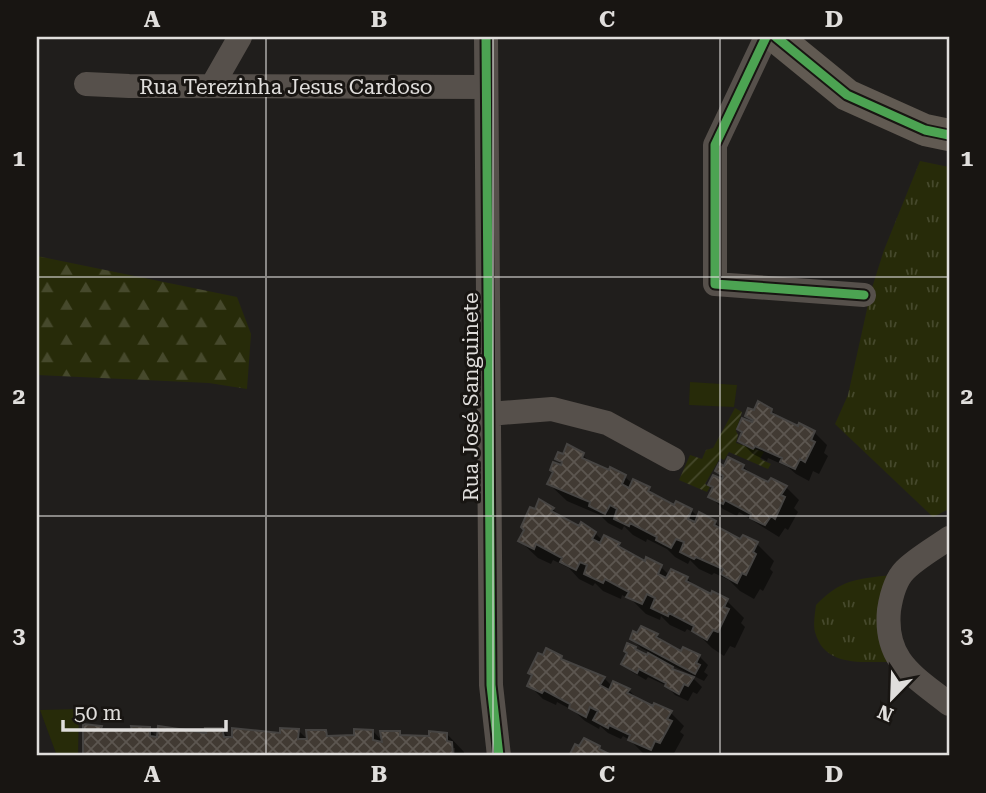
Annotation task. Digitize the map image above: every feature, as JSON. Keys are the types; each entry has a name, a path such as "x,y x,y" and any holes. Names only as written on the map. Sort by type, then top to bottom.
{"main road":[{"path":"776,37 847,95 925,130 949,135"}],"street":[{"path":"212,86 240,37"},
{"name":"Rua José Sanguinete","path":"486,37 491,685 499,756"},
{"path":"766,37 715,145 715,284 864,295"},
{"name":"Rua Terezinha Jesus Cardoso","path":"86,84 486,87"},
{"path":"489,415 552,409 607,424 673,459"},
{"path":"949,538 905,570 891,596 887,628 891,646 904,667 949,704"}],"green space":[{"path":"920,161 949,167 949,509 933,517 835,424 848,395 871,291 884,250"},
{"path":"37,256 237,297 251,334 247,389 209,383 37,375"},
{"path":"690,382 737,385 734,407 689,405"},
{"path":"735,408 742,412 736,431 736,443 764,452 760,459 771,464 768,469 729,452 724,460 720,458 705,484 710,487 707,492 679,480 690,455 702,459 706,450 713,448"},
{"path":"892,575 895,662 859,662 828,652 820,644 815,632 816,605 842,585"},
{"path":"79,709 78,756 57,756 40,710"}],"building":[{"path":"758,401 772,409 771,413 815,431 811,440 815,442 805,462 800,459 795,469 780,462 782,458 738,441 742,432 737,429 742,418 752,422 753,420 745,416 748,408 754,410"},
{"path":"567,444 584,453 582,458 626,475 622,484 629,488 633,479 650,487 648,491 674,505 676,501 692,509 688,519 695,522 699,512 716,521 714,525 740,539 743,535 758,542 753,552 756,554 746,575 742,573 737,583 721,574 723,569 680,552 684,542 676,539 671,548 656,540 657,537 630,523 629,526 614,519 617,509 610,505 605,514 589,506 590,502 547,484 553,472 550,470 553,462 561,465 562,462 555,459 558,452 563,454"},
{"path":"728,457 744,465 742,469 768,482 771,478 787,486 781,495 785,497 775,519 771,516 765,525 725,500 723,504 708,497 713,487 708,485 713,475 722,479 723,476 715,471 719,463 724,466"},
{"path":"539,499 554,508 551,511 579,526 581,522 596,532 592,539 600,543 604,535 645,561 646,557 662,565 658,574 666,578 671,569 688,577 686,581 711,594 712,591 728,599 724,607 729,609 718,632 713,630 707,640 692,631 694,626 669,613 668,616 651,608 655,598 647,594 642,604 626,597 629,592 605,579 603,583 584,574 587,565 580,562 576,570 560,562 562,558 536,544 534,549 518,541 530,507 535,509"},
{"path":"641,626 658,634 656,637 681,651 683,647 700,655 696,663 700,665 695,674 630,639 633,631 637,633"},
{"path":"627,643 673,667 672,669 694,677 688,686 684,684 679,694 665,686 666,683 639,669 637,673 621,664 627,653 624,651"},
{"path":"546,648 562,656 561,659 605,677 600,685 609,690 613,681 630,689 627,693 653,706 654,703 672,711 667,719 672,721 660,743 655,741 651,750 628,740 630,735 593,720 598,711 590,707 586,717 569,708 570,704 544,690 542,693 527,686 532,675 528,673 538,653 543,655"},
{"path":"83,724 102,726 101,729 132,731 131,726 150,727 150,736 157,737 158,726 206,733 205,728 222,728 224,737 232,737 232,728 280,733 280,728 299,729 298,739 307,739 306,730 326,730 327,736 354,735 354,729 373,730 373,740 382,742 380,731 429,736 429,731 447,733 447,741 452,742 453,756 83,756"},
{"path":"584,738 613,756 569,756 575,744 579,746"}],"cycle path":[{"path":"486,37 491,685 499,756"},
{"path":"766,37 715,145 715,284 864,295"},
{"path":"776,37 847,95 925,130 949,135"}]}
